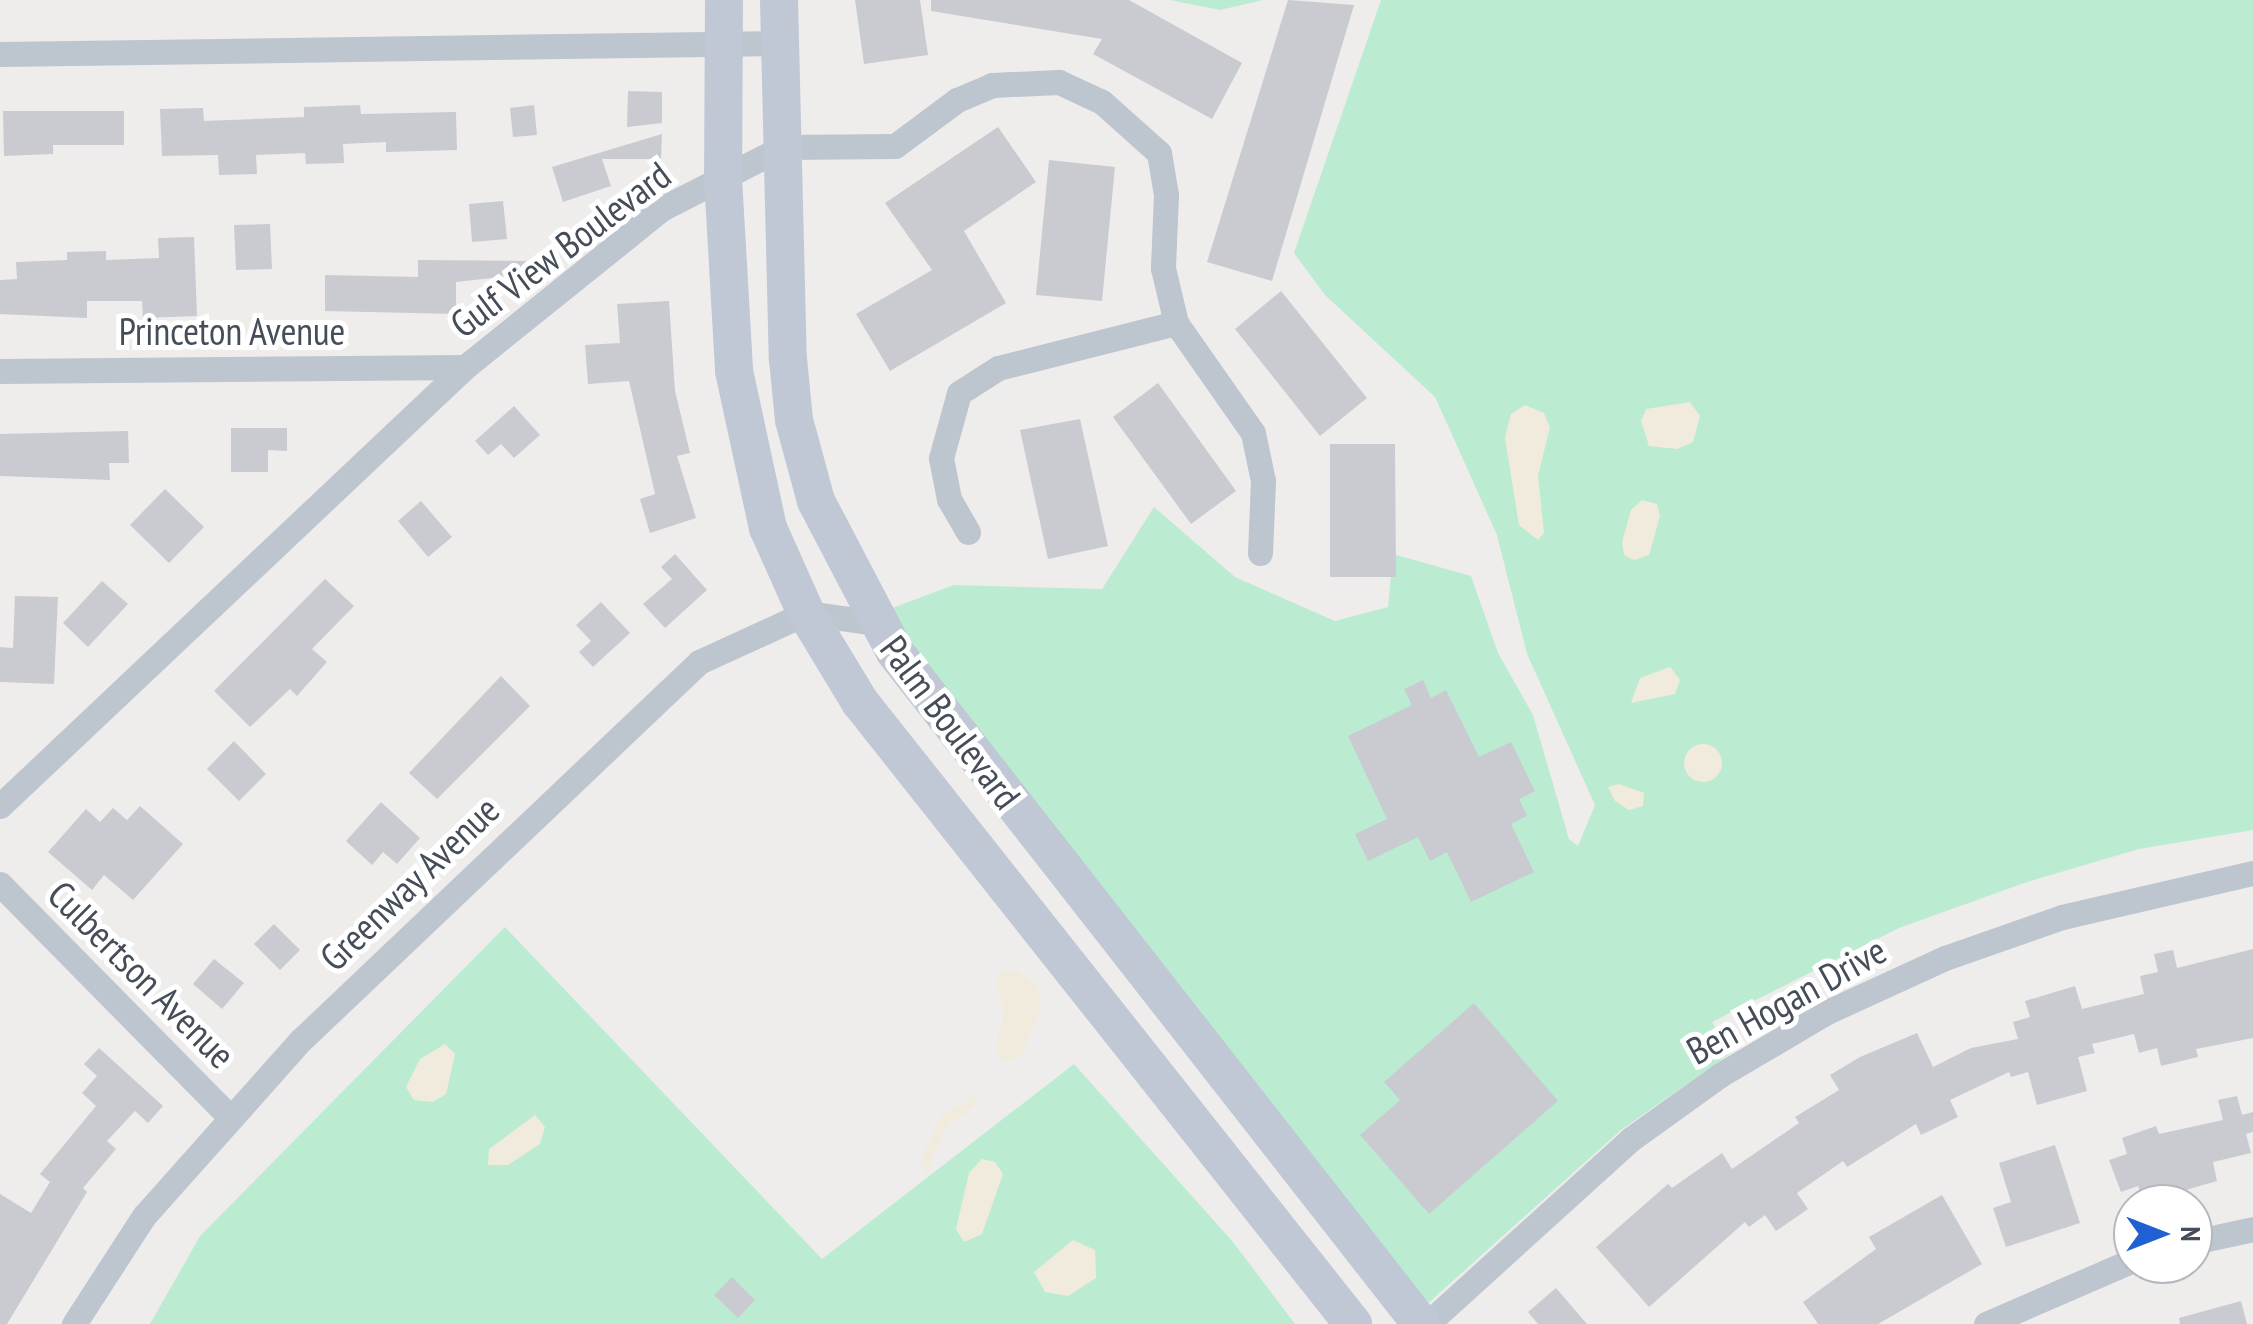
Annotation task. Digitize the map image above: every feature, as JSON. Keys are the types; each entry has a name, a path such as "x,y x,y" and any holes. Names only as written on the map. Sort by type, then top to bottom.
{"street":[{"name":"Palm Boulevard","path":"724,0 724,178 734,372 745,446 768,528 806,613 860,702 1202,1138 1354,1324"},
{"name":"Palm Boulevard","path":"779,0 794,420 816,502 877,623 1246,1103 1424,1324"},
{"path":"0,54 780,43"},
{"name":"Gulf View Boulevard","path":"0,806 465,367 663,208 783,147 896,146 957,100 1030,78 1058,82 1102,102 1159,153 1166,195 1163,268 1176,323 1253,433 1263,481 1260,553"},
{"path":"968,532 949,499 941,458 959,394 998,368 1176,323"},
{"name":"Princeton Avenue","path":"0,371 465,367"},
{"path":"806,613 877,623"},
{"name":"Greenway Avenue","path":"74,1324 144,1216 230,1117 464,878 699,662 806,613"},
{"name":"Ben Hogan Drive","path":"1424,1324 1631,1139 1720,1075 1827,1012 1945,958 2062,916 2253,873"},
{"name":"Culbertson Avenue","path":"0,884 230,1117"},
{"path":"1202,1138 1246,1103"},
{"path":"2213,1238 2253,1229"},
{"path":"1986,1324 2113,1269"}],"green space":[{"path":"1170,0 1263,0 1220,10"},
{"path":"1381,0 2253,0 2253,830 2139,849 2027,882 1899,928 1712,1022 1731,1053 1621,1130 1425,1306 968,726 887,610 954,585 1102,589 1154,507 1235,577 1335,621 1388,607 1393,554 1471,576 1498,653 1533,715 1569,839 1578,846 1595,805 1527,654 1497,535 1435,397 1325,295 1294,253"},
{"path":"505,927 822,1259 1074,1064 1233,1242 1295,1324 150,1324 200,1236"}],"sand":[{"path":"1690,402 1700,416 1693,442 1677,449 1649,446 1641,421 1646,409"},
{"path":"1525,405 1544,413 1550,427 1538,476 1544,533 1538,540 1519,525 1505,438 1511,414"},
{"path":"1642,500 1657,504 1660,516 1649,555 1634,560 1624,555 1622,542 1631,510"},
{"path":"1670,667 1680,680 1675,694 1631,703 1640,678"},
{"path":"1703,744 1716,750 1722,763 1716,776 1703,782 1690,776 1684,763 1690,750"},
{"path":"1619,784 1644,793 1643,806 1629,810 1615,801 1608,787"},
{"path":"1017,970 1037,987 1042,1007 1022,1055 1005,1063 995,1050 1004,1009 995,981 1003,971"},
{"path":"445,1044 455,1054 446,1094 433,1102 414,1100 406,1087 420,1059"},
{"path":"976,1096 973,1107 944,1129 927,1175 920,1163 941,1115"},
{"path":"535,1115 545,1127 540,1144 508,1165 488,1165 489,1149"},
{"path":"982,1159 995,1162 1003,1174 982,1234 964,1242 956,1229 969,1173"},
{"path":"1073,1240 1095,1250 1096,1278 1068,1296 1045,1292 1034,1272"}],"building":[{"path":"855,0 920,0 928,55 864,64"},
{"path":"931,0 1129,0 1242,63 1212,119 1093,54 1102,39 931,11"},
{"path":"1288,0 1354,5 1272,281 1207,262"},
{"path":"628,91 662,92 662,123 627,127"},
{"path":"360,105 361,114 456,112 457,150 386,152 386,142 343,144 344,163 306,164 305,153 256,155 257,174 219,175 218,155 162,156 160,109 203,108 204,121 304,117 304,107"},
{"path":"534,105 537,135 513,137 510,108"},
{"path":"3,111 124,111 124,145 53,145 53,154 4,156"},
{"path":"998,127 1036,182 964,231 1006,303 890,371 856,314 932,270 885,203"},
{"path":"662,134 661,159 602,159 611,186 563,202 552,167"},
{"path":"1049,160 1115,167 1102,301 1036,295"},
{"path":"503,201 507,239 472,242 469,204"},
{"path":"270,224 272,269 236,270 234,225"},
{"path":"194,237 197,316 143,318 142,301 87,301 87,318 0,314 0,280 17,279 16,262 67,260 67,252 106,251 106,260 159,258 158,238"},
{"path":"418,260 527,261 528,274 456,282 456,314 325,311 325,275 418,277"},
{"path":"1281,291 1367,398 1320,436 1235,329"},
{"path":"669,301 675,391 690,453 677,456 696,518 650,533 640,499 655,494 629,381 588,384 585,345 620,343 617,304"},
{"path":"1158,383 1236,491 1191,524 1113,417"},
{"path":"514,406 540,435 514,458 501,444 488,455 475,441"},
{"path":"1080,419 1108,546 1048,559 1020,430"},
{"path":"231,428 287,428 287,451 268,450 268,472 231,472"},
{"path":"128,431 129,463 109,463 110,480 0,476 0,434"},
{"path":"1330,444 1395,444 1396,577 1330,577"},
{"path":"165,489 204,527 169,563 130,525"},
{"path":"421,501 452,537 428,557 398,521"},
{"path":"675,554 707,590 665,628 643,604 672,579 661,567"},
{"path":"325,579 354,606 312,649 327,662 297,696 290,689 250,727 214,691"},
{"path":"102,581 128,604 88,647 63,623"},
{"path":"15,596 58,597 54,684 0,682 0,647 13,648"},
{"path":"601,602 630,633 593,667 579,652 591,641 576,625"},
{"path":"501,676 530,706 437,799 409,773"},
{"path":"1423,680 1431,698 1446,690 1479,757 1511,742 1535,791 1519,799 1527,816 1511,824 1534,872 1471,902 1447,852 1430,861 1418,837 1368,861 1355,834 1387,819 1348,736 1412,705 1404,689"},
{"path":"234,741 266,774 239,801 207,769"},
{"path":"381,802 420,838 397,864 383,852 372,865 346,841"},
{"path":"140,806 183,844 133,900 104,875 92,890 48,852 86,809 100,822 113,808 127,820"},
{"path":"274,924 300,950 280,970 254,944"},
{"path":"2253,949 2253,1038 2196,1049 2198,1057 2161,1066 2157,1048 2139,1053 2134,1034 2092,1044 2095,1053 2078,1057 2087,1091 2037,1105 2028,1072 2011,1077 2009,1072 1950,1100 1958,1117 1921,1135 1916,1124 1847,1167 1843,1161 1797,1193 1808,1209 1776,1231 1765,1215 1749,1227 1745,1222 1649,1307 1596,1247 1668,1184 1672,1188 1722,1153 1732,1169 1799,1123 1795,1117 1839,1090 1830,1075 1860,1057 1917,1033 1933,1067 1971,1048 2018,1039 2013,1022 2030,1017 2025,1001 2075,986 2082,1009 2144,994 2140,976 2158,972 2154,954 2173,950 2177,968"},
{"path":"214,959 244,983 222,1009 193,984"},
{"path":"1474,1003 1558,1101 1429,1214 1360,1135 1400,1100 1384,1082"},
{"path":"99,1048 163,1106 148,1123 135,1111 107,1141 116,1149 83,1188 87,1192 7,1324 0,1324 0,1194 31,1213 50,1182 40,1174 96,1106 82,1093 97,1076 84,1064"},
{"path":"2237,1096 2242,1115 2253,1112 2253,1132 2246,1134 2251,1153 2213,1162 2217,1181 2207,1184 2118,1184 2109,1160 2127,1154 2122,1138 2156,1126 2159,1134 2223,1120 2218,1100"},
{"path":"2055,1145 2080,1223 2006,1247 1993,1208 2011,1202 1999,1163"},
{"path":"1942,1195 1982,1264 1878,1324 1818,1324 1803,1302 1876,1249 1869,1237"},
{"path":"732,1277 755,1300 738,1318 714,1295"},
{"path":"1556,1288 1587,1324 1538,1324 1528,1312"},
{"path":"2241,1301 2247,1324 2180,1324 2179,1318"}]}
